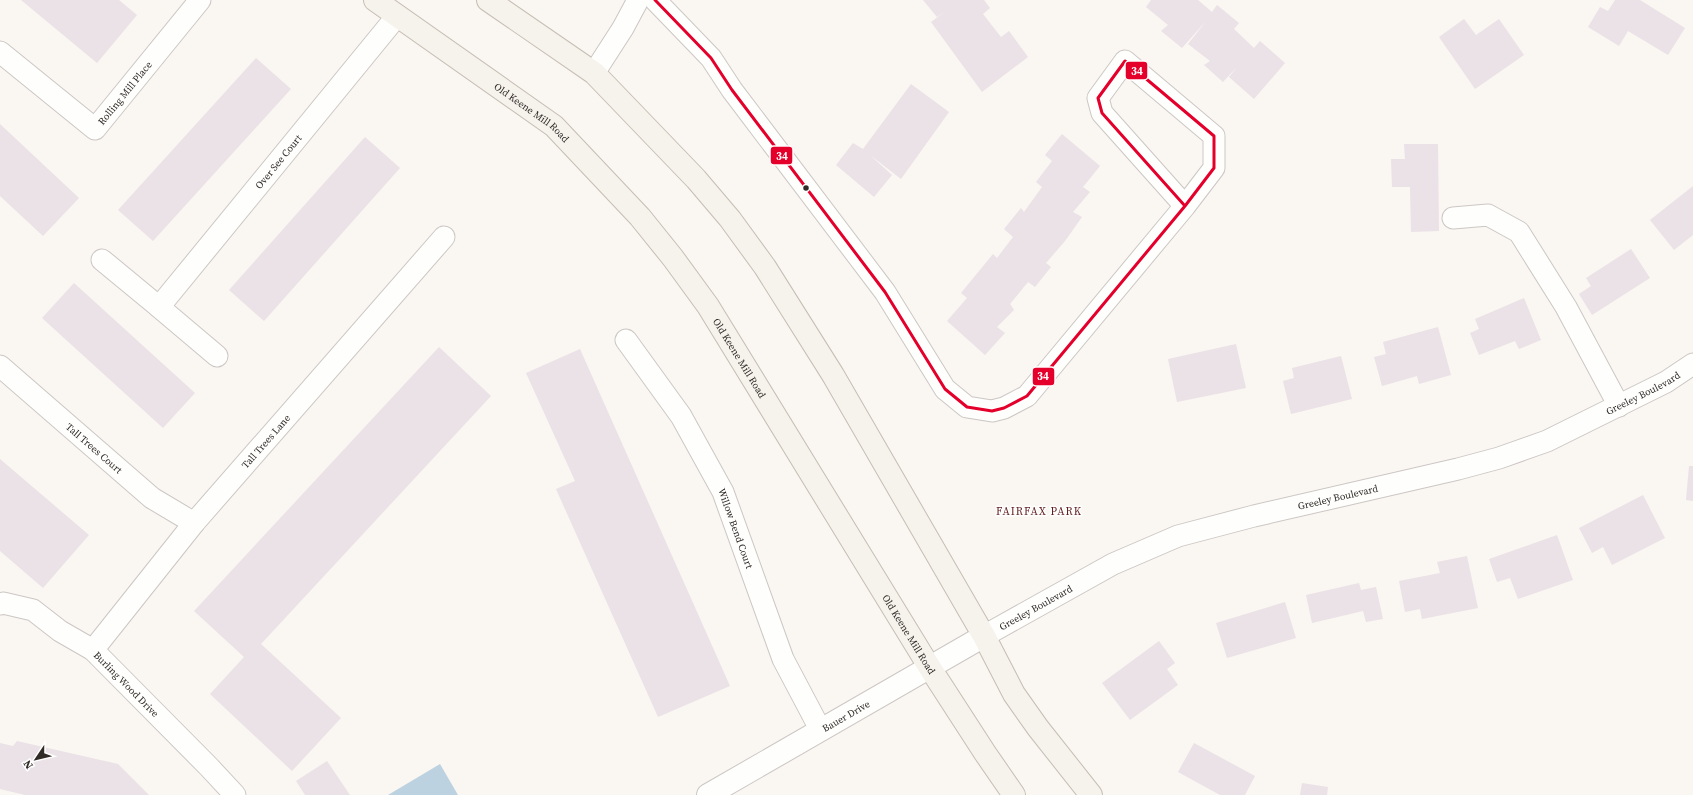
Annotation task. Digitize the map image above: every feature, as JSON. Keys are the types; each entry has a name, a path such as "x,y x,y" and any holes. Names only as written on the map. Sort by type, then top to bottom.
{"main road":[{"name":"Old Keene Mill Road","path":"375,0 554,126 640,217 674,258 712,312 930,668 1014,795"},
{"path":"488,0 594,73 696,179 730,219 765,267 832,375 984,636 1014,694 1038,728 1091,795"}],"street":[{"name":"Rolling Mill Place","path":"0,52 95,129 200,0"},
{"path":"594,73 623,28 638,0"},
{"path":"655,0 711,58 732,90 885,292 945,389 967,407 992,411 1004,408 1027,396 1185,206 1214,168 1214,136 1125,61 1098,98 1102,113 1185,206"},
{"name":"Over See Court","path":"159,307 397,16"},
{"path":"1453,218 1488,215 1519,232 1566,307 1619,406"},
{"name":"Tall Trees Lane","path":"93,650 194,523 444,237"},
{"path":"102,260 217,356"},
{"name":"Willow Bend Court","path":"626,340 681,416 723,492 783,659 820,729"},
{"name":"Greeley Boulevard","path":"984,636 1113,564 1178,536 1254,516 1458,469 1499,458 1547,441 1666,382 1693,364"},
{"name":"Tall Trees Court","path":"0,366 152,498 194,523"},
{"name":"Burling Wood Drive","path":"0,604 3,603 34,610 60,631 93,650 235,795"},
{"name":"Bauer Drive","path":"708,795 820,729 984,636"}],"water":[{"path":"440,764 458,795 388,795"}],"building":[{"path":"21,0 119,0 137,15 97,63"},
{"path":"923,0 984,0 990,8 983,14 1001,37 1009,31 1028,57 982,92 931,22 946,11 937,17"},
{"path":"1151,0 1198,0 1212,12 1217,5 1239,23 1234,29 1254,48 1260,41 1285,63 1254,99 1229,77 1237,67 1223,82 1204,65 1210,61 1188,44 1206,21 1182,48 1161,31 1168,25 1146,7"},
{"path":"1615,0 1640,0 1685,28 1668,55 1628,31 1619,46 1588,27 1600,7 1608,11"},
{"path":"1464,19 1476,35 1499,19 1524,55 1475,89 1439,37"},
{"path":"256,58 291,89 153,241 118,210"},
{"path":"911,84 949,112 901,179 870,155 892,175 874,197 836,165 853,143 863,149"},
{"path":"0,124 79,198 43,236 0,196"},
{"path":"1062,134 1100,166 1083,187 1090,192 1073,212 1082,217 1065,241 1046,263 1051,267 1035,287 1028,282 1010,304 1014,310 997,327 1005,333 985,355 947,321 967,298 961,293 993,254 997,258 1013,237 1004,229 1021,208 1024,212 1042,187 1036,182 1052,161 1045,155"},
{"path":"365,137 400,168 264,321 229,290"},
{"path":"1404,144 1438,144 1439,231 1411,232 1410,187 1392,187 1391,159 1405,159"},
{"path":"1693,186 1693,235 1674,250 1650,220"},
{"path":"1631,249 1650,278 1592,315 1579,294 1591,286 1586,278"},
{"path":"74,283 195,393 163,428 42,318"},
{"path":"1524,298 1541,340 1519,349 1515,341 1479,355 1470,333 1479,329 1475,319"},
{"path":"1438,327 1451,375 1419,384 1417,376 1382,386 1374,357 1386,354 1383,342"},
{"path":"1236,344 1246,388 1177,402 1168,359"},
{"path":"439,347 491,396 261,644 341,718 292,771 210,694 244,657 194,611"},
{"path":"580,349 730,686 658,717 556,489 575,481 526,373"},
{"path":"1341,356 1352,399 1291,414 1283,381 1294,378 1292,368"},
{"path":"0,459 89,535 43,588 0,551"},
{"path":"1689,466 1693,466 1693,501 1686,500"},
{"path":"1643,495 1665,538 1612,565 1603,547 1592,553 1579,528"},
{"path":"1557,535 1573,580 1518,599 1510,578 1497,582 1489,559"},
{"path":"1467,556 1478,608 1422,619 1420,609 1405,612 1399,581 1440,573 1437,562"},
{"path":"1359,583 1361,590 1376,587 1383,619 1366,622 1363,611 1312,623 1306,595"},
{"path":"1285,602 1296,638 1227,658 1216,623"},
{"path":"1159,641 1175,663 1167,669 1178,685 1130,720 1102,683"},
{"path":"17,741 118,764 149,795 25,795 0,789 0,743 13,746"},
{"path":"1194,743 1255,776 1245,795 1220,795 1178,772"},
{"path":"327,761 350,795 305,795 296,781"},
{"path":"1302,783 1328,787 1327,795 1300,795"}],"transit line":[{"name":"34","path":"655,0 711,58 732,90 885,292 945,389 967,407 992,411 1004,408 1027,396 1185,206 1214,168 1214,136 1125,61 1098,98 1102,113 1185,206"}],"district":[{"name":"FAIRFAX PARK","path":"1039,511"}]}
